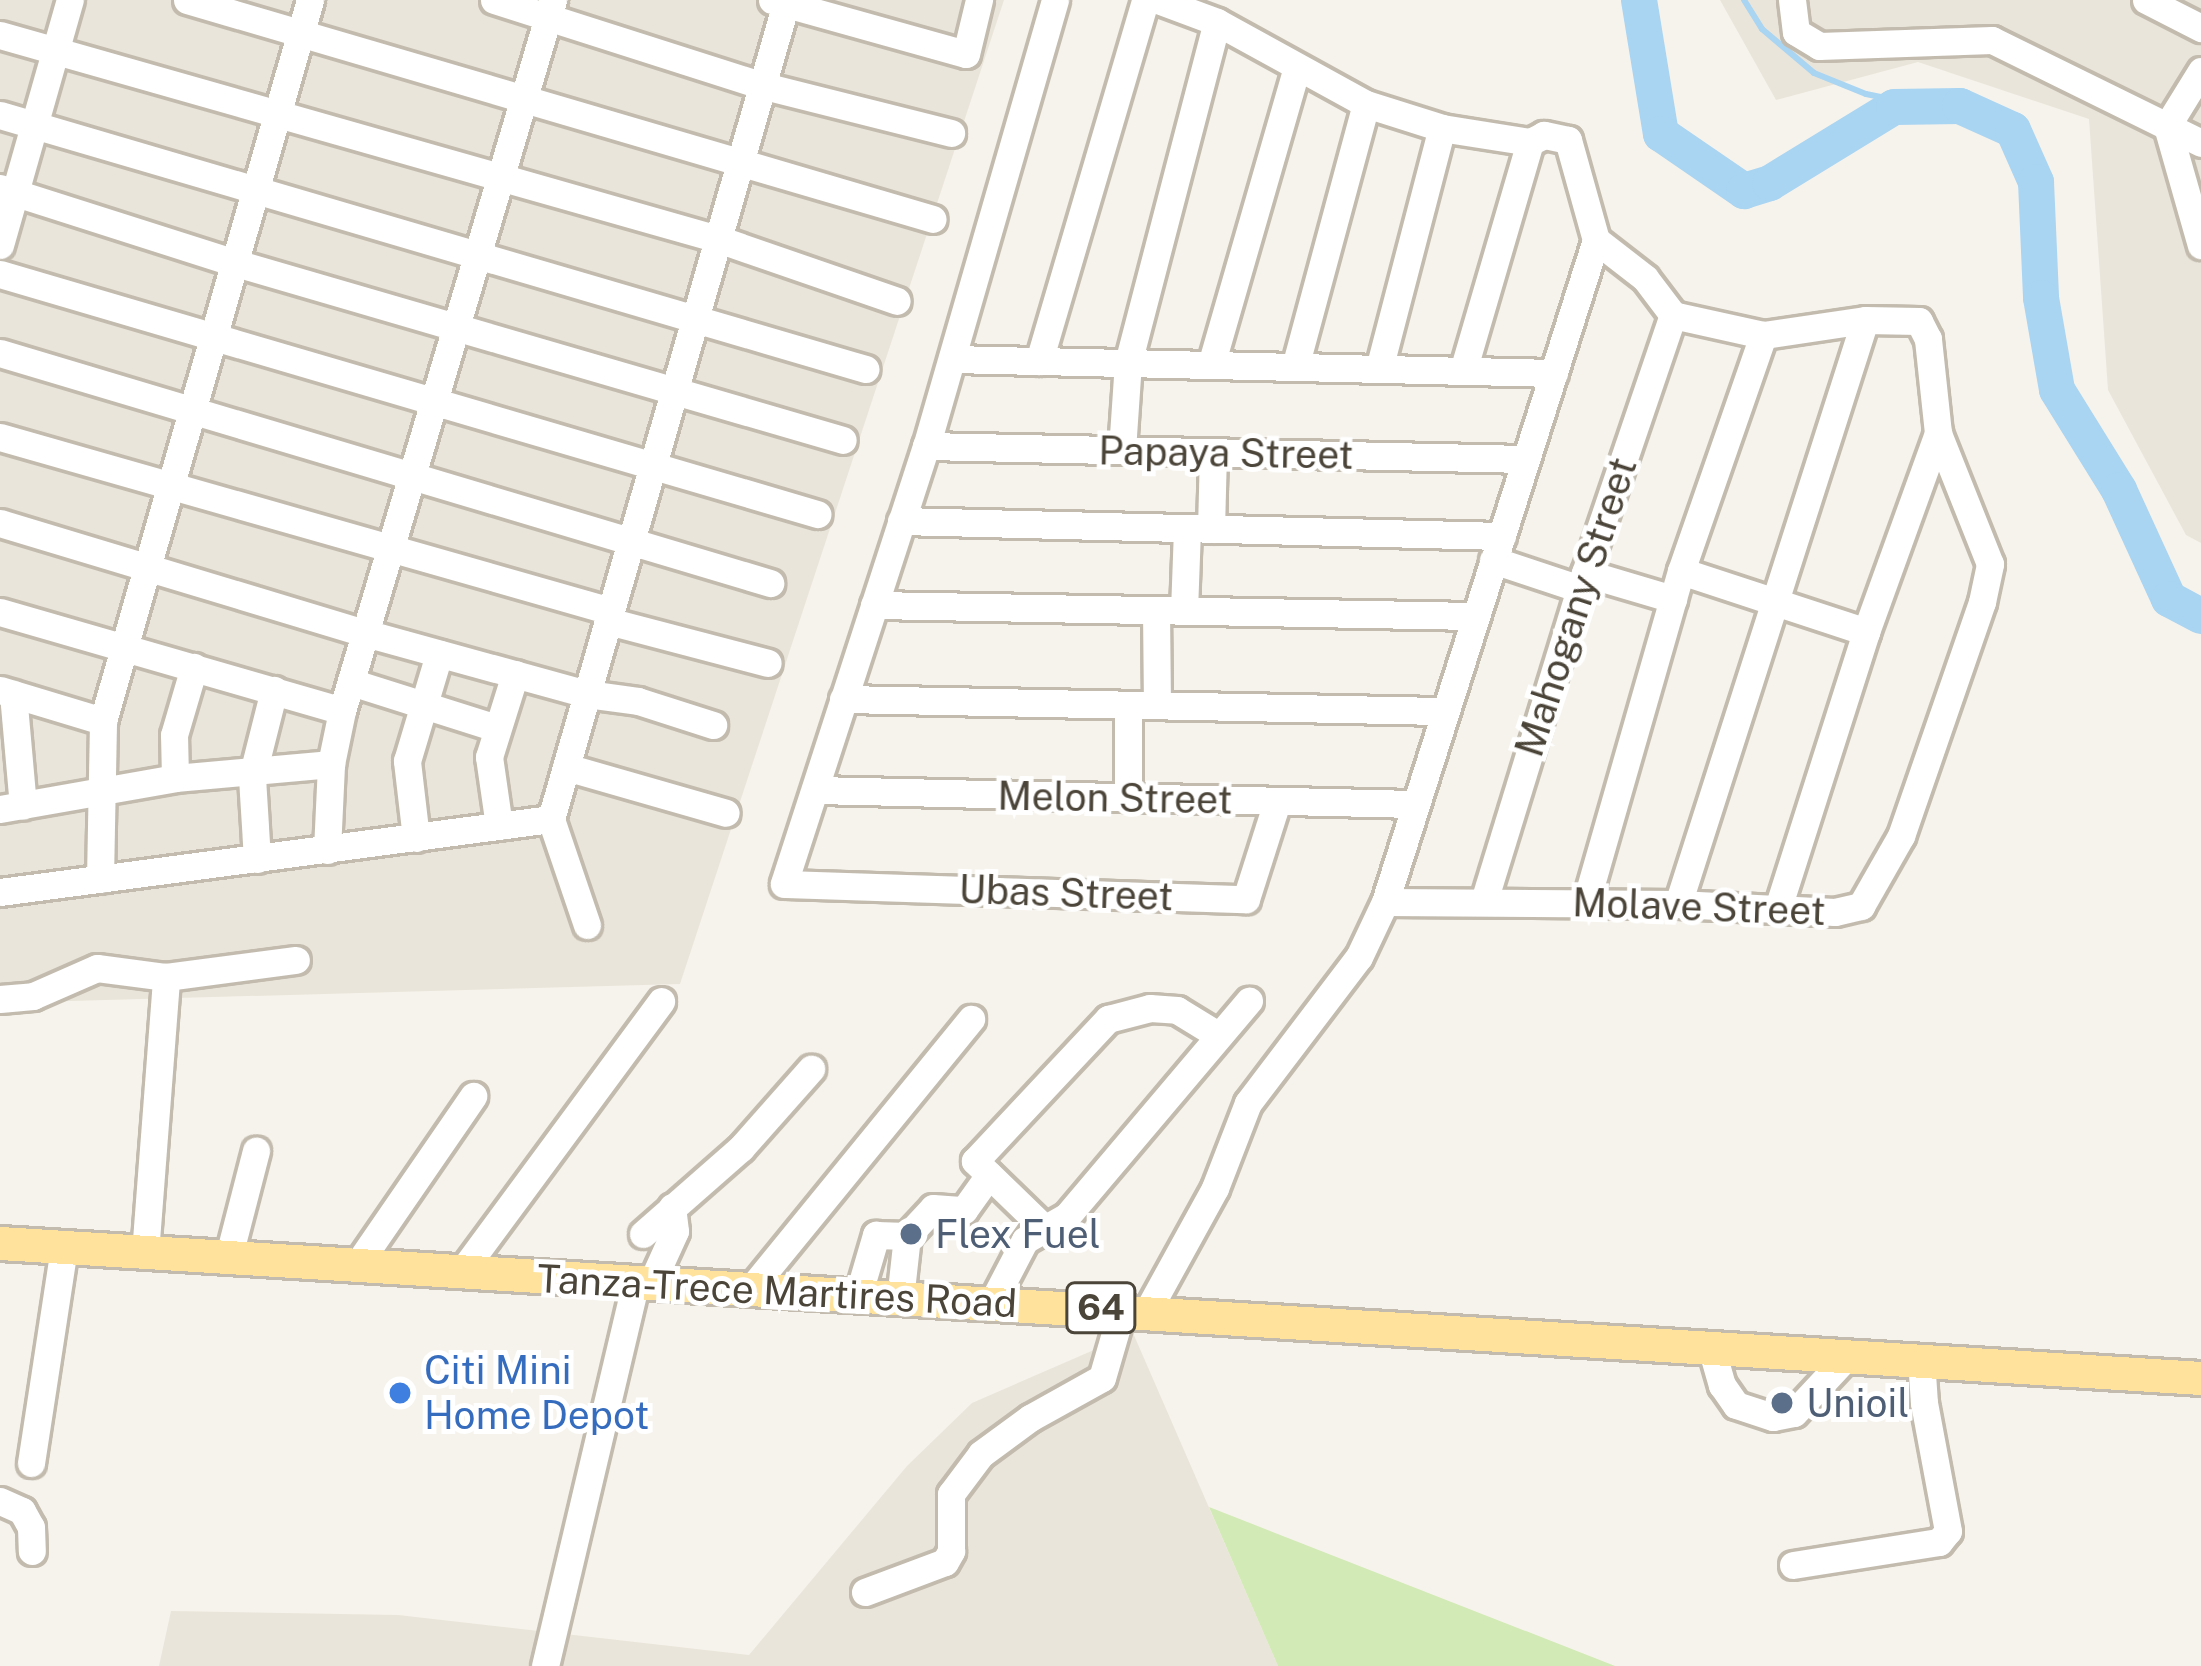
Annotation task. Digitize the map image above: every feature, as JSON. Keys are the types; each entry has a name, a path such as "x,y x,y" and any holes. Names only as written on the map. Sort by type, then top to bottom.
{"main road":[{"name":"Tanza-Trece Martires Road","path":"0,1243 2201,1378"}],"street":[{"path":"0,245 7,190 36,126 70,0"},
{"path":"188,0 933,219"},
{"path":"100,879 103,721 310,0"},
{"path":"494,0 551,8 764,86 951,133"},
{"path":"587,925 551,819 743,162 782,1 966,54 980,0"},
{"path":"816,790 926,446 1055,0"},
{"path":"1040,361 1145,0"},
{"path":"865,1592 945,1562 951,1551 951,1494 981,1454 1030,1418 1102,1378 1135,1310 1215,1188 1248,1103 1359,957 1385,902 1596,240 1568,140 1544,135 1530,142 1442,128 1366,104 1296,70 1217,22 1158,0"},
{"path":"1792,0 1796,32 1819,46 1992,40 2201,142"},
{"path":"2146,0 2201,28"},
{"path":"327,850 331,764 342,711 551,8"},
{"path":"1122,450 1128,363 1217,22"},
{"path":"0,35 718,239 897,301"},
{"path":"1210,365 1296,70"},
{"path":"2201,71 2167,126 2201,245"},
{"path":"1295,367 1366,104"},
{"path":"0,115 865,369"},
{"path":"1379,369 1442,128"},
{"path":"1463,371 1530,142"},
{"path":"7,190 232,262 843,440"},
{"path":"1596,240 1645,278 1673,315 1763,335 1865,320 1919,321 1928,339 1938,433 1865,632 1778,908"},
{"path":"0,274 817,514"},
{"name":"Mahogany Street","path":"1484,901 1582,581 1673,315"},
{"path":"1678,904 1865,320"},
{"path":"1586,902 1681,571 1763,335"},
{"path":"0,353 770,583"},
{"path":"952,359 1554,374"},
{"name":"Molave Street","path":"1385,902 1586,902 1848,911 1861,906 1879,883 1901,836 1990,564 1938,433"},
{"path":"0,437 768,663"},
{"name":"Papaya Street","path":"926,446 1525,459"},
{"path":"1157,705 1170,610 1199,529 1213,452"},
{"path":"902,521 1199,529 1497,548 1582,581 1673,599"},
{"path":"0,523 365,634 587,694 638,701 713,725"},
{"path":"1681,571 1865,632"},
{"path":"874,605 1474,616"},
{"path":"0,612 342,711"},
{"path":"416,838 407,761 439,654"},
{"path":"176,778 173,735 194,667"},
{"path":"500,826 488,773 496,728 514,674"},
{"path":"351,682 496,728"},
{"path":"257,859 254,771 274,690"},
{"path":"103,721 7,692 11,807 176,778 331,764"},
{"path":"843,699 1444,711"},
{"path":"1127,798 1128,704"},
{"path":"566,767 727,813"},
{"name":"Melon Street","path":"816,790 1414,805"},
{"name":"Ubas Street","path":"816,790 784,884 1246,898 1277,802"},
{"path":"0,892 551,819"},
{"path":"0,999 33,996 97,968 166,977 296,960"},
{"path":"145,1252 166,977"},
{"path":"992,1303 1025,1240 1067,1216 1249,1000"},
{"path":"460,1274 661,1001"},
{"path":"1043,1227 975,1161 1108,1019 1150,1008 1178,1010 1216,1034"},
{"path":"750,1290 971,1019"},
{"path":"643,1234 741,1148 811,1070"},
{"path":"355,1268 473,1096"},
{"path":"228,1259 256,1151"},
{"path":"901,1299 907,1236 933,1208 964,1210 989,1174"},
{"path":"545,1666 643,1283 675,1231 672,1207"},
{"path":"858,1296 876,1235 907,1236"},
{"path":"31,1463 64,1247"},
{"path":"1711,1347 1721,1385 1736,1406 1773,1417 1794,1413 1848,1355"},
{"path":"1793,1565 1939,1542 1948,1532 1924,1403 1921,1359"},
{"path":"0,1501 22,1511 31,1528 32,1551"}],"shaded area":[{"path":"0,0 1004,0 680,984 0,1003"},
{"path":"1720,0 2201,0 2201,543 2186,535 2108,390 2089,119 1918,62 1776,100"},
{"path":"1133,1333 1278,1666 159,1666 171,1611 398,1615 749,1655 907,1466 972,1403"}],"green space":[{"path":"1209,1507 1615,1666 1278,1666"}],"waterway":[{"path":"1639,0 1661,134 1744,191 1770,183 1894,107 1960,106 2013,130 2036,182 2041,298 2057,390 2119,490 2169,599 2201,616"},
{"path":"1744,0 1762,29 1814,73 1866,94 1925,106"}],"place":[{"name":"Flex Fuel","path":"911,1234"},
{"name":"Citi Mini Home Depot","path":"400,1393"},
{"name":"Unioil","path":"1782,1403"}]}
